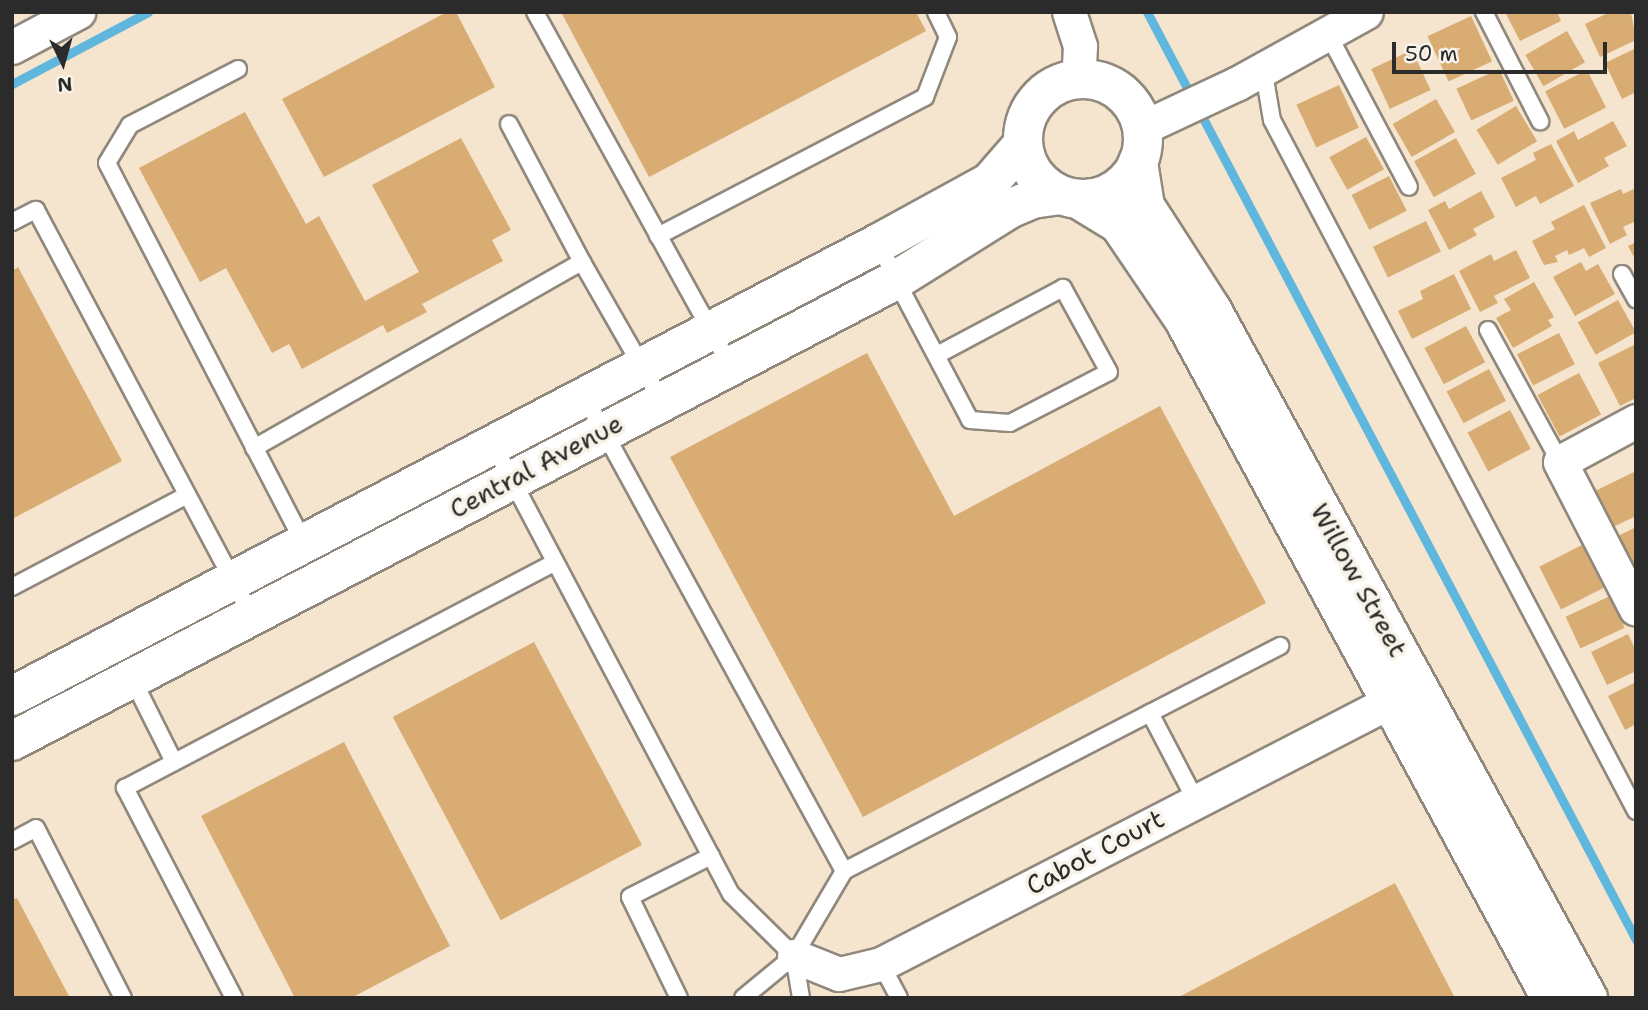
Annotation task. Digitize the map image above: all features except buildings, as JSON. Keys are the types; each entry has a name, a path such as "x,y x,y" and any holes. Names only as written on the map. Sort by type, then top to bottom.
{"street":[{"path":"12,47 78,12"},
{"path":"1069,12 1080,46 1078,79"},
{"path":"1148,137 1126,97 1103,83 1078,79 1044,93 1024,125 1023,144 1034,174 1069,197 1114,191 1148,137 1250,74 1366,12"},
{"name":"Willow Street","path":"1148,137 1145,206 1212,310 1588,998"},
{"name":"Central Avenue","path":"721,349 879,243 990,181 1023,144"},
{"name":"Willow Street","path":"1069,197 1119,224 1183,318 1551,998"},
{"name":"Central Avenue","path":"12,741 232,579 303,541 493,444 594,414 721,349 897,280 1009,209 1031,199 1069,197"},
{"name":"Central Avenue","path":"12,696 251,614 511,480 594,414"},
{"path":"1636,421 1560,462 1636,609"},
{"name":"Cabot Court","path":"794,956 839,974 881,964 1195,799 1391,701"}],"lane":[{"path":"535,12 721,349"},
{"path":"658,236 925,97 948,37 936,12"},
{"path":"1484,12 1540,121"},
{"path":"1327,32 1409,187"},
{"path":"238,69 130,125 107,163 303,541"},
{"path":"1250,74 1636,811"},
{"path":"509,124 582,262 652,384"},
{"path":"12,222 36,211 185,496 251,614"},
{"path":"879,243 970,420 1010,423 1109,372 1063,288 937,355"},
{"path":"254,448 582,262"},
{"path":"1622,274 1636,299"},
{"path":"1488,330 1560,462"},
{"path":"594,414 844,872"},
{"path":"493,444 553,563 731,894 794,956 801,998"},
{"path":"12,587 185,496"},
{"path":"234,998 125,788 553,563"},
{"path":"743,998 794,956 844,872 1280,646"},
{"path":"123,659 174,762"},
{"path":"1150,713 1195,799"},
{"path":"12,841 36,828 123,998"},
{"path":"679,998 630,897 710,856"},
{"path":"881,964 899,998"}],"waterway":[{"path":"12,84 148,12"},
{"path":"1147,12 1636,940"}]}
